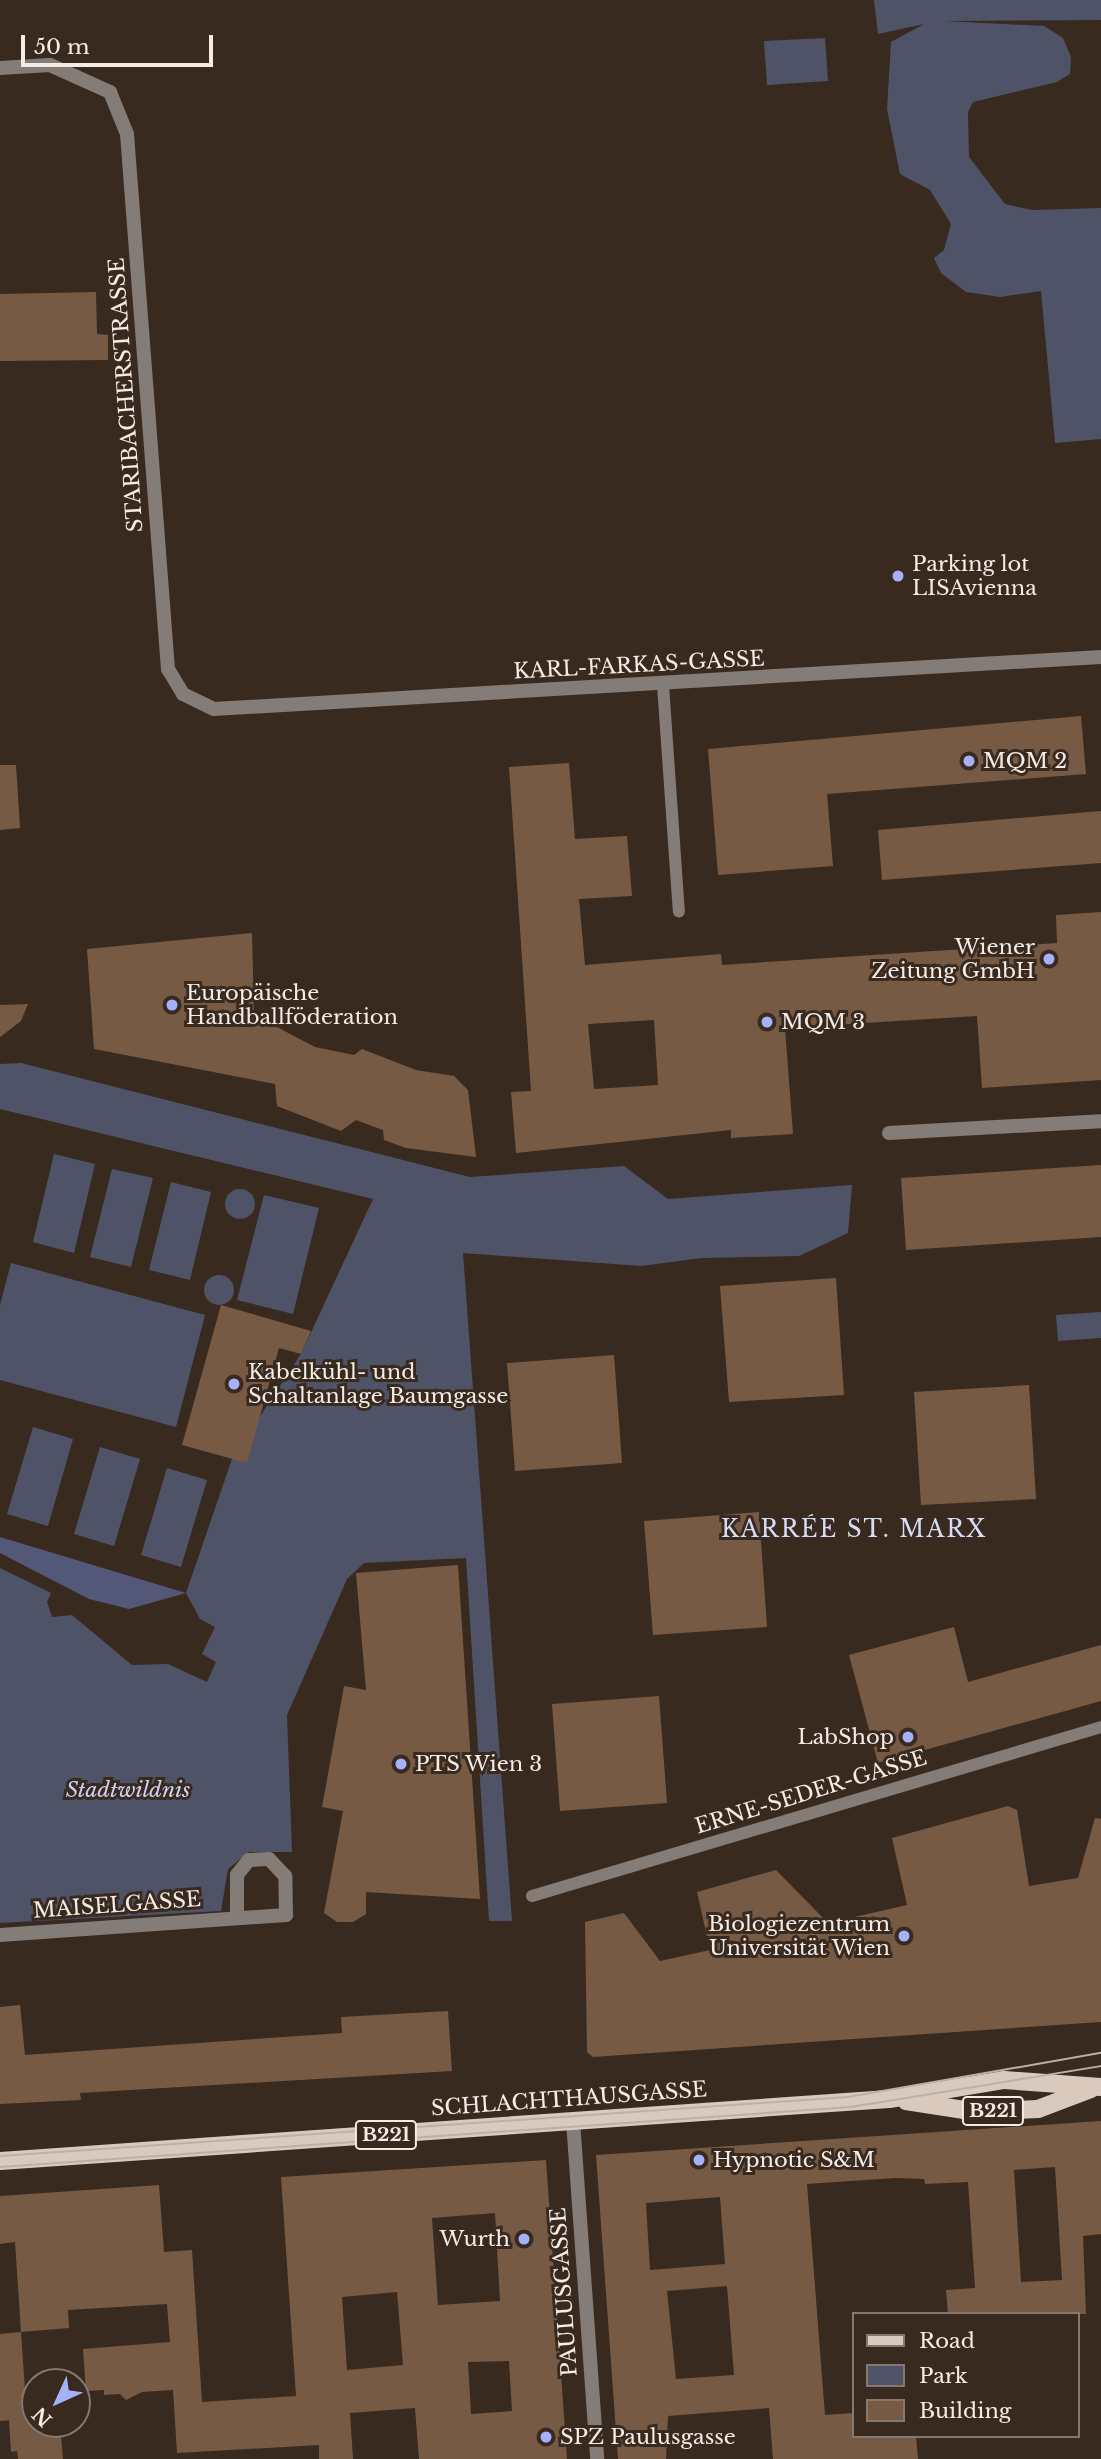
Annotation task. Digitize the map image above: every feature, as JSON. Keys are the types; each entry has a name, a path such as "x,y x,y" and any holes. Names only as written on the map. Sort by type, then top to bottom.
{"main road":[{"name":"SCHLACHTHAUSGASSE","path":"0,2161 889,2099 1004,2080 1097,2087"},
{"name":"SCHLACHTHAUSGASSE","path":"889,2099 977,2112 1038,2109 1097,2087"}],"street":[{"name":"STARIBACHERSTRASSE","path":"0,68 50,65 110,92 127,134 168,669 183,694"},
{"name":"KARL-FARKAS-GASSE","path":"183,694 214,709 663,685 1101,657"},
{"path":"890,1133 1101,1121"},
{"name":"MAISELGASSE","path":"0,1935 286,1915 285,1876 269,1860 248,1860 237,1875 237,1918"},
{"name":"PAULUSGASSE","path":"573,2121 597,2459"}],"lane":[{"path":"663,685 679,911"},
{"name":"ERNE-SEDER-GASSE","path":"532,1896 1101,1727"}],"green space":[{"path":"874,0 1101,0 1101,20 944,21 1044,26 1063,38 1071,57 1070,74 1057,82 973,102 968,112 969,157 1005,204 1032,210 1101,208 1101,439 1055,443 1041,291 1000,297 966,292 941,273 934,258 944,250 951,224 930,190 900,174 887,109 891,42 924,24 878,34"},
{"path":"825,38 828,81 767,85 764,41"},
{"name":"Stadtwildnis","path":"21,1063 470,1177 624,1166 668,1199 852,1185 848,1233 799,1256 702,1258 641,1266 463,1253 512,1921 489,1921 466,1558 364,1563 347,1579 287,1715 292,1852 249,1852 228,1869 221,1911 0,1923 0,1568 51,1593 47,1602 52,1617 72,1615 132,1665 168,1664 207,1682 216,1662 202,1654 215,1627 200,1619 186,1593 232,1459 301,1354 373,1199 0,1109 0,1064"},
{"path":"54,1154 95,1164 74,1253 33,1242"},
{"path":"112,1169 153,1178 131,1267 90,1257"},
{"path":"171,1182 211,1192 190,1280 149,1270"},
{"path":"240,1189 251,1193 255,1204 251,1215 240,1219 229,1215 225,1204 229,1193"},
{"path":"264,1195 319,1208 293,1314 237,1300"},
{"path":"11,1263 205,1315 176,1427 0,1380 0,1305"},
{"path":"219,1275 230,1279 234,1290 230,1301 219,1305 208,1301 204,1290 208,1279"},
{"path":"1101,1312 1101,1338 1058,1341 1056,1315"},
{"path":"33,1427 73,1439 48,1526 7,1514"},
{"path":"100,1447 140,1459 114,1546 74,1534"},
{"path":"167,1468 207,1480 181,1567 141,1555"}],"shaded area":[{"path":"0,1537 186,1593 129,1609 89,1599 0,1553"}],"building":[{"path":"96,292 97,334 108,335 108,360 0,361 0,294"},
{"path":"1081,716 1086,774 827,794 833,866 718,875 708,749"},
{"name":"MQM 3","path":"569,763 575,839 627,836 632,896 579,899 585,965 721,954 722,965 1057,943 1056,915 1101,912 1101,1080 982,1088 977,1016 785,1028 793,1134 731,1138 731,1130 516,1153 511,1092 531,1091 509,767","holes":["654,1020 658,1085 594,1089 588,1024"]},
{"path":"0,765 16,765 20,828 0,830"},
{"path":"1101,811 1101,863 882,880 878,830"},
{"path":"252,933 254,1015 315,1047 354,1055 362,1049 416,1070 454,1076 468,1090 476,1157 406,1148 384,1140 383,1130 356,1120 341,1131 277,1106 275,1084 94,1049 87,949"},
{"path":"28,1004 21,1021 0,1037 0,1005"},
{"path":"1101,1165 1101,1237 906,1250 901,1178"},
{"path":"836,1278 844,1395 729,1402 720,1286"},
{"name":"Kabelkühl- und Schaltanlage Baumgasse","path":"221,1305 311,1331 301,1354 279,1348 247,1463 182,1445"},
{"path":"614,1355 622,1463 515,1471 507,1363"},
{"path":"1029,1385 1036,1499 921,1505 914,1392"},
{"path":"759,1512 767,1627 653,1635 644,1521"},
{"name":"PTS Wien 3","path":"458,1565 480,1899 366,1892 366,1914 353,1922 337,1922 324,1913 343,1811 322,1807 344,1686 366,1690 356,1573"},
{"path":"954,1627 968,1682 1101,1645 1101,1701 878,1763 849,1655"},
{"path":"659,1696 667,1803 560,1811 552,1704"},
{"name":"Biologiezentrum Universität Wien","path":"1008,1806 1017,1810 1029,1886 1078,1878 1095,1818 1101,1819 1101,2022 593,2057 587,2052 585,1922 624,1913 660,1961 710,1950 697,1892 776,1870 828,1923 907,1905 892,1838"},
{"path":"20,2005 25,2055 342,2033 341,2017 448,2011 452,2071 80,2093 81,2100 0,2104 0,2007"},
{"path":"1101,2121 1101,2234 1083,2236 1086,2314 948,2312 946,2290 975,2288 968,2182 925,2184 924,2179 895,2178 807,2184 825,2415 852,2413 852,2438 916,2438 918,2459 773,2459 769,2408 668,2416 666,2459 618,2459 596,2155","holes":["1055,2167 1062,2280 1021,2282 1014,2170","720,2197 725,2264 650,2270 646,2203","727,2286 734,2375 676,2379 667,2291"]},
{"path":"546,2160 567,2459 419,2459 415,2408 350,2413 353,2459 319,2459 319,2445 177,2453 173,2390 142,2392 126,2400 120,2394 104,2395 104,2390 91,2391 91,2368 84,2368 83,2349 170,2342 167,2304 68,2310 69,2328 21,2332 15,2242 0,2244 0,2196 159,2185 164,2252 192,2250 202,2402 296,2396 281,2177","holes":["495,2213 500,2301 438,2305 432,2218","397,2292 403,2365 347,2370 342,2297","509,2361 512,2411 471,2414 468,2362"]},
{"path":"21,2332 23,2368 21,2368 21,2419 0,2421 0,2334"},
{"path":"21,2419 21,2438 61,2438 63,2459 18,2459 17,2451 11,2452 9,2420"}],"tram line":[{"path":"0,2156 848,2097 1101,2053"},
{"path":"0,2167 851,2107 1101,2066"}],"place":[{"name":"Parking lot LISAvienna","path":"898,576"},
{"name":"MQM 2","path":"969,761"},
{"name":"Wiener Zeitung GmbH","path":"1049,959"},
{"name":"Europäische Handballföderation","path":"172,1005"},
{"name":"MQM 3","path":"767,1022"},
{"name":"Kabelkühl- und Schaltanlage Baumgasse","path":"234,1384"},
{"name":"LabShop","path":"908,1737"},
{"name":"PTS Wien 3","path":"401,1764"},
{"name":"Biologiezentrum Universität Wien","path":"904,1936"},
{"name":"Hypnotic S&M","path":"699,2160"},
{"name":"Wurth","path":"524,2239"},
{"name":"SPZ Paulusgasse","path":"546,2437"}],"district":[{"name":"KARRÉE ST. MARX","path":"854,1529"}]}
